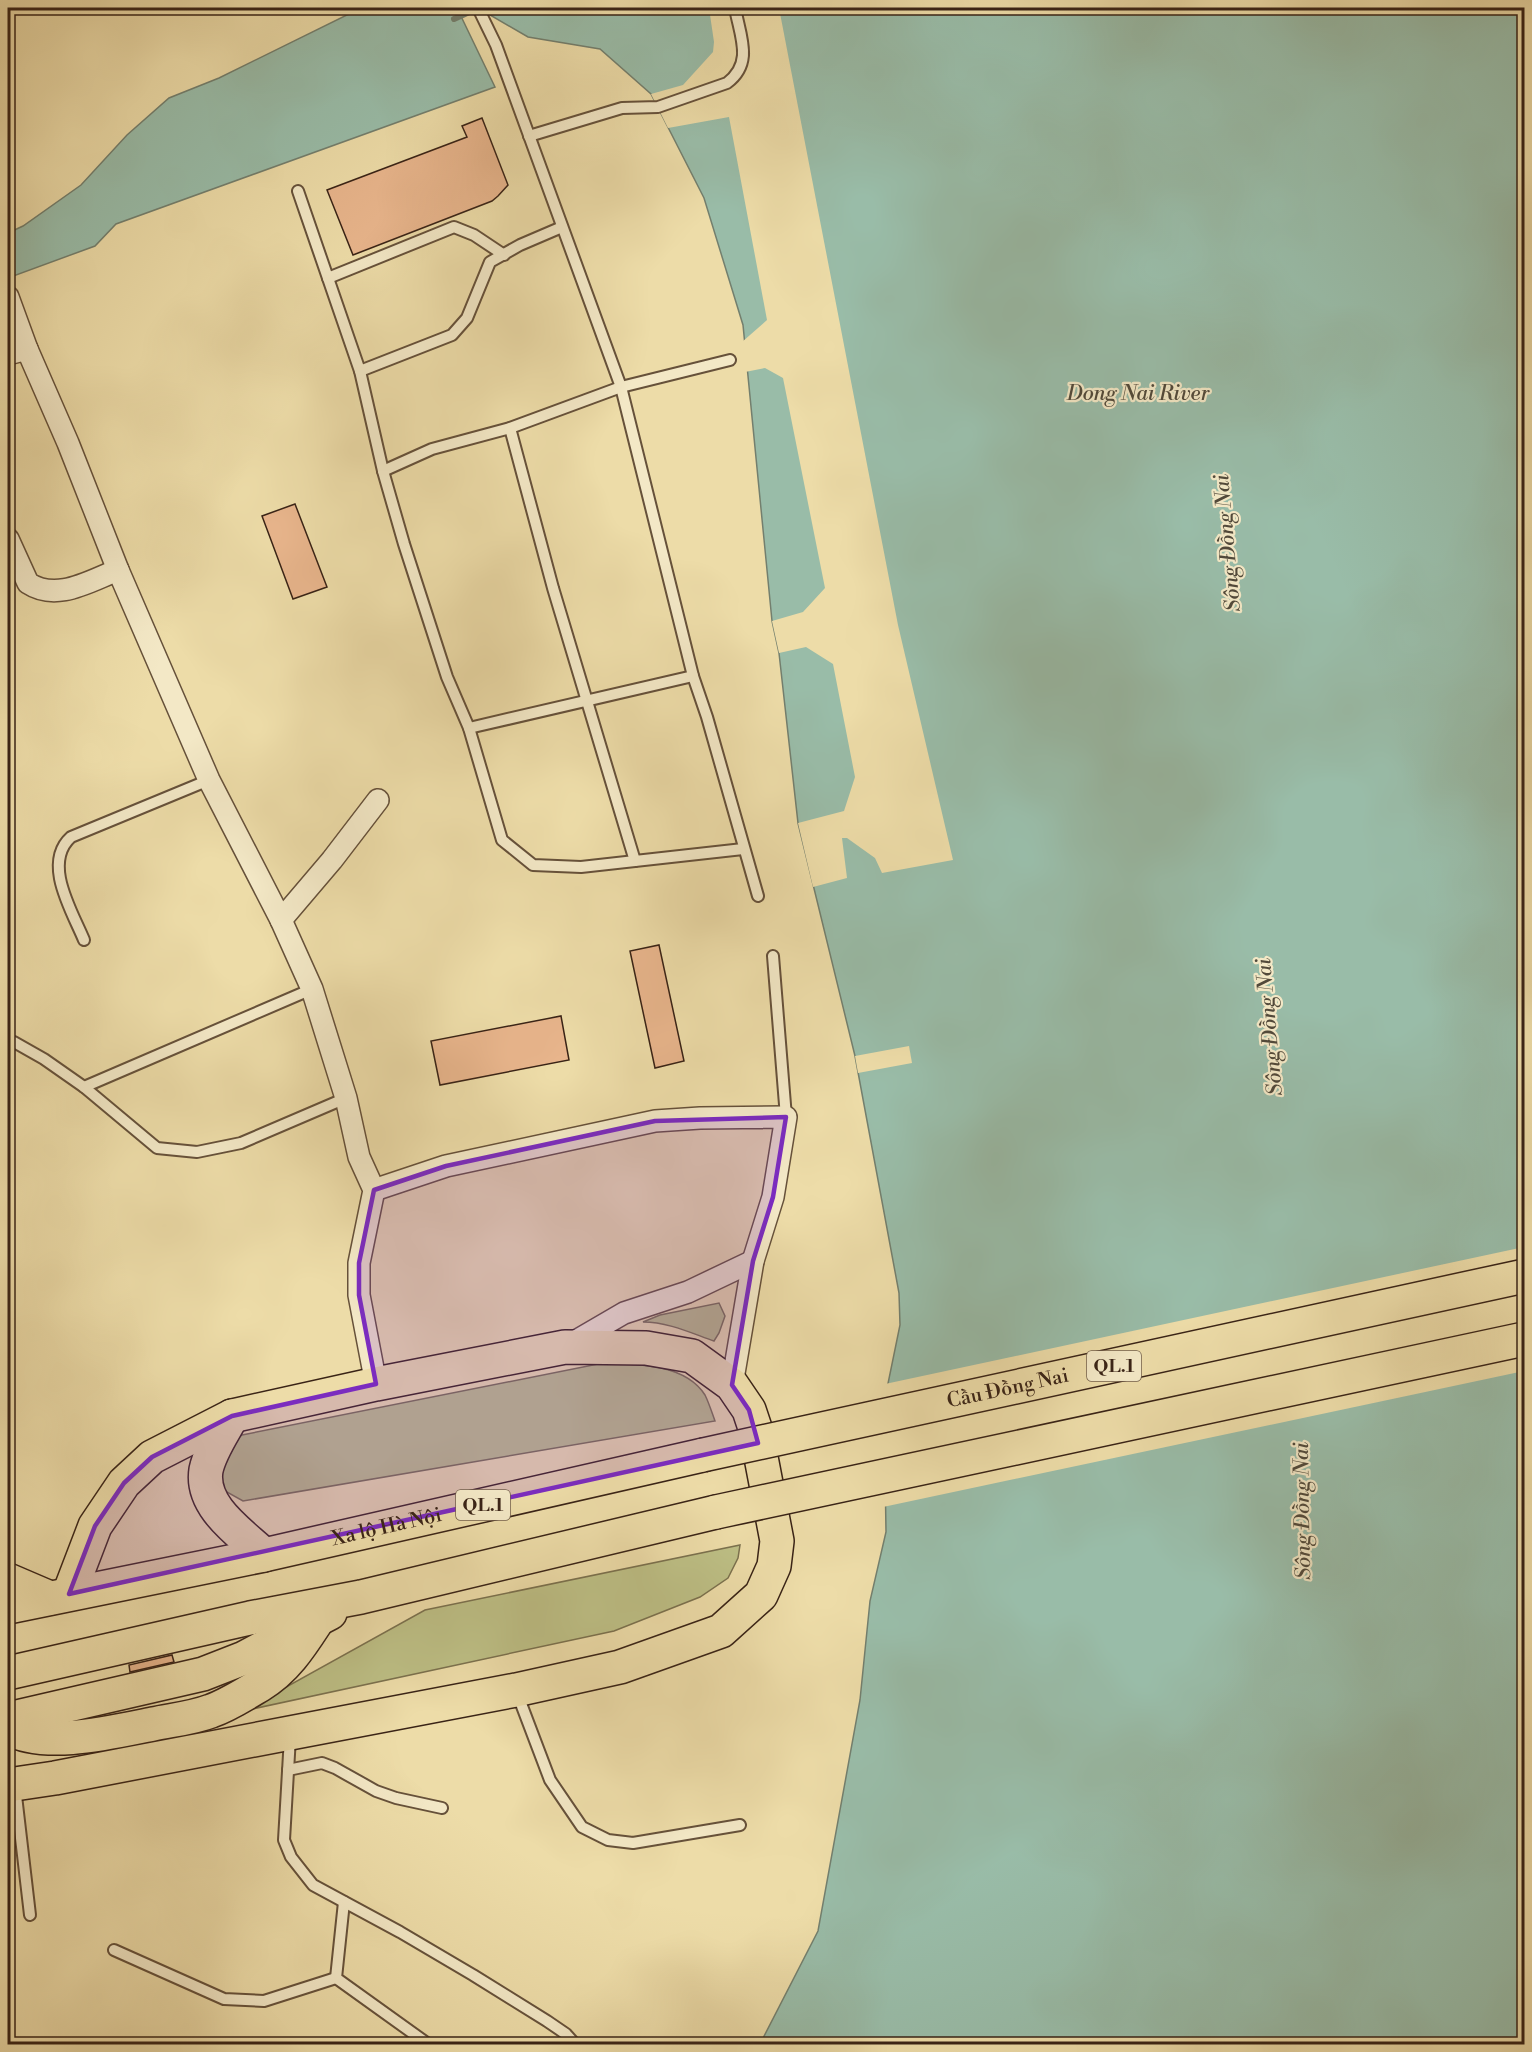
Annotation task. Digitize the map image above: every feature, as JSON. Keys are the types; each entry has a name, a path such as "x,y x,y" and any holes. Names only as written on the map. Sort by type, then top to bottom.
{"highway":[{"name":"Cầu Đồng Nai","path":"702,1455 1524,1276"},
{"path":"8,1672 249,1618 361,1597 716,1512 1524,1339"},
{"path":"8,1580 59,1596 95,1526 124,1483 152,1457 232,1416 376,1384 565,1347 646,1348 692,1356 732,1385 748,1410 756,1431 777,1541 774,1566 761,1595 720,1631 620,1667 516,1690 10,1785"},
{"path":"232,1416 214,1449 206,1471 206,1491 218,1512 264,1554"},
{"name":"Xa lộ Hà Nội","path":"8,1607 264,1554 702,1455"},
{"path":"8,1719 202,1674 244,1658 361,1597"},
{"path":"8,1728 15,1733 43,1737 89,1736 212,1711 262,1684 281,1669 296,1653 318,1620"}],"street":[{"path":"8,297 17,352 68,443 118,570 209,780 281,920 312,989 346,1098 359,1157 374,1190 359,1263 359,1295 376,1384"},
{"path":"8,539 28,583 43,591 64,591 118,570"},
{"path":"281,920 332,861 378,800"},
{"path":"374,1190 446,1166 655,1121 786,1117 773,1197 753,1261 732,1385"},
{"path":"565,1347 624,1313 688,1292 753,1261"}],"lane":[{"path":"478,8 496,45 621,387 693,676 707,717 758,896"},
{"path":"529,136 622,108 657,107 727,83 736,76 745,57 735,8"},
{"path":"298,191 360,371 383,471 447,677 469,728 502,840 533,865 581,867 743,849"},
{"path":"328,278 454,227 474,236 504,255"},
{"path":"360,371 452,335 466,318 490,262 520,245 562,227"},
{"path":"383,471 432,449 510,428 621,387 729,360"},
{"path":"510,428 553,588 634,861"},
{"path":"469,728 693,676"},
{"path":"84,940 58,877 58,862 63,844 71,837 209,780"},
{"path":"773,956 786,1117"},
{"path":"84,1087 312,989"},
{"path":"8,1042 14,1042 44,1059 84,1087 157,1148 197,1152 241,1143 346,1098"},
{"path":"516,1690 550,1780 582,1827 608,1840 633,1843 740,1825"},
{"path":"290,1733 284,1840 291,1857 313,1885 473,1975 547,2021 566,2034 575,2044"},
{"path":"288,1770 322,1763 376,1791 442,1808"},
{"path":"10,1785 30,1915"},
{"path":"336,1978 344,1902"},
{"path":"114,1950 224,2000 264,2001 336,1978"},
{"path":"336,1978 428,2044"}],"highlighted area":[{"path":"786,1117 773,1197 753,1261 732,1385 749,1410 758,1443 69,1594 95,1526 124,1483 152,1457 232,1416 376,1384 359,1295 359,1263 374,1190 446,1166 655,1121"}],"green space":[{"path":"719,1303 725,1316 714,1341 670,1326 643,1322 660,1315"},
{"path":"603,1363 658,1367 685,1377 696,1384 705,1395 715,1421 243,1501 225,1491 220,1479 227,1446 242,1435"},
{"path":"740,1545 738,1558 728,1578 700,1597 614,1631 243,1711 425,1610"}],"water":[{"path":"361,8 457,8 495,87 116,224 95,246 8,278 8,233 23,226 81,185 127,135 169,98 219,78"},
{"name":"Dong Nai River","path":"487,8 1524,8 1524,2044 760,2044 818,1931 860,1700 870,1601 886,1532 884,1403 900,1325 899,1293 855,1056 798,823 779,653 772,621 743,325 704,198 651,94 600,49 528,37 490,15"}],"pier":[{"path":"709,8 779,8 898,625 953,860 882,873 875,858 847,838 842,838 847,878 813,887 798,823 844,811 855,777 833,664 806,647 779,653 772,621 803,612 825,588 783,378 765,368 745,372 742,342 767,320 729,117 668,128 651,94 683,85 713,52 714,42"},
{"path":"909,1046 912,1063 858,1073 855,1056"},
{"path":"1524,1247 1524,1371 883,1507 881,1403 885,1384"}],"building":[{"path":"482,118 508,185 498,196 492,201 353,255 327,190 467,137 462,126"},
{"path":"295,504 327,587 293,599 262,516"},
{"path":"659,945 684,1061 655,1068 630,951"},
{"path":"561,1016 569,1060 440,1085 431,1041"},
{"path":"172,1655 174,1662 130,1672 129,1665"}],"waterway":[{"path":"454,19 478,8"}],"water label":[{"name":"Sông Đồng Nai","path":"1228,543"},
{"name":"Sông Đồng Nai","path":"1270,1027"},
{"name":"Sông Đồng Nai","path":"1303,1511"}]}
